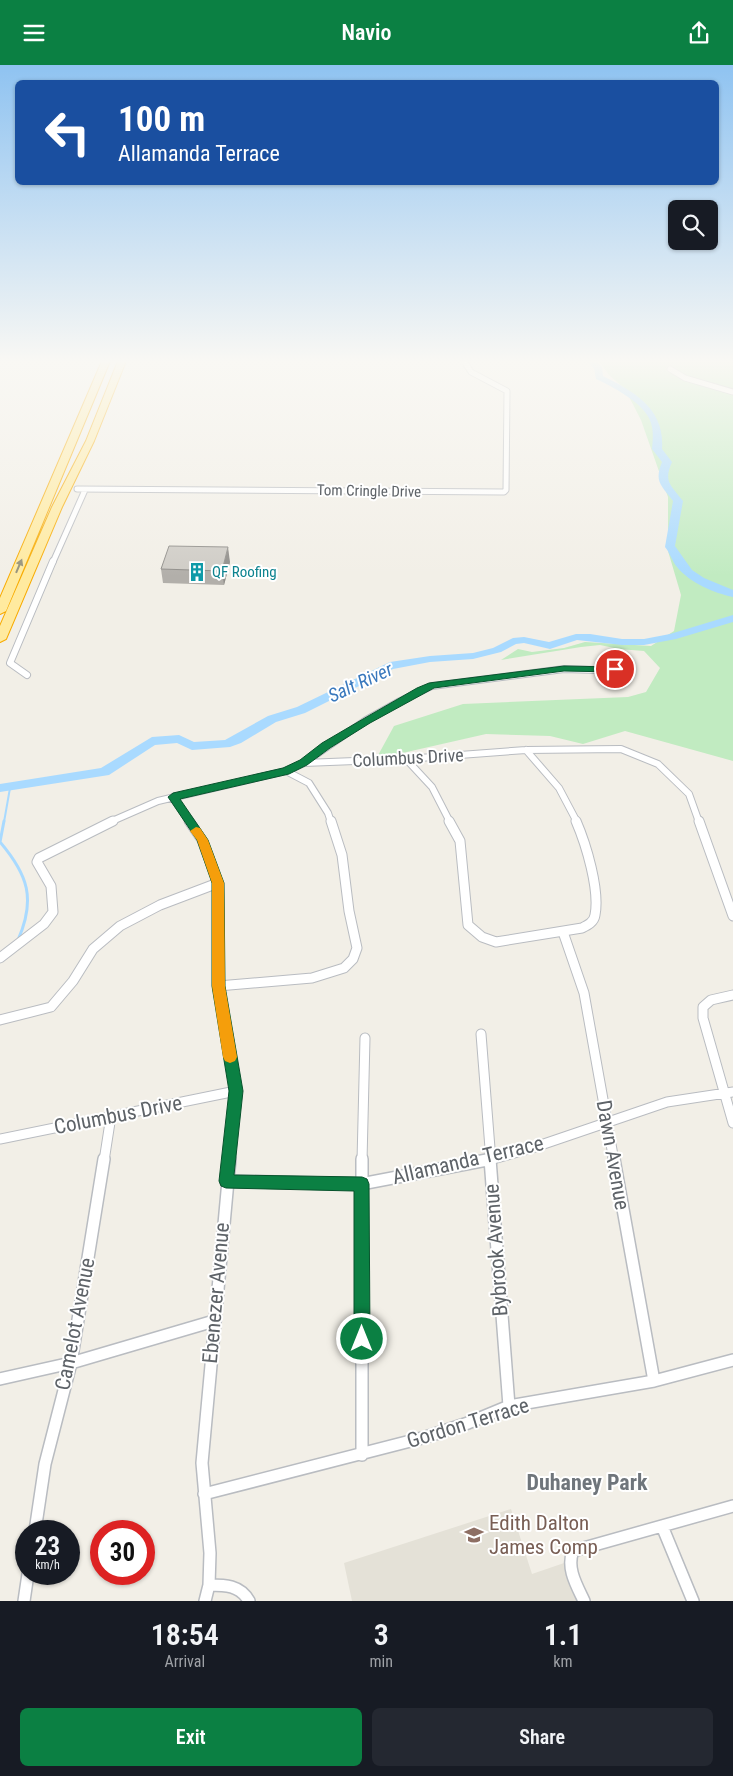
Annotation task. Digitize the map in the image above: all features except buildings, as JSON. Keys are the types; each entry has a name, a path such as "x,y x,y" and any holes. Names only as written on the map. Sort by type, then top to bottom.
{"highway":[{"path":"0,611 76,433"},
{"path":"0,639 57,507 93,433"},
{"path":"57,507 81,489"}],"street":[{"name":"Tom Cringle Drive","path":"81,489 504,492 506,490 507,433"},
{"path":"27,675 12,667 10,663 68,525 81,489"},
{"path":"304,763 326,745 420,690 432,686 564,669 630,671"},
{"name":"Columbus Drive","path":"0,958 44,924 53,912 51,886 37,862 39,858 107,823 158,801 286,771 304,763 406,759 526,750 621,749 658,764 689,794 729,896 733,916"},
{"path":"406,759 432,787 460,841 468,925 473,931 496,942 582,928 591,923 595,916 589,861 576,818 559,789 526,750"},
{"path":"218,986 312,979 344,968 353,959 357,949 349,911 342,855 328,813 309,783 286,771"},
{"path":"0,1020 50,1007 58,1001 93,949 120,926 160,905 218,883 202,840 173,797"},
{"name":"Ebenezer Avenue","path":"205,1601 209,1585 210,1553 202,1463 226,1181 236,1091 218,986 218,883"},
{"name":"Dawn Avenue","path":"563,932 584,993 654,1381"},
{"path":"733,995 711,1000 703,1007 702,1018 729,1092 733,1123"},
{"name":"Bybrook Avenue","path":"481,1034 509,1406"},
{"path":"362,1455 362,1184 366,1038"},
{"name":"Columbus Drive","path":"0,1139 236,1091"},
{"name":"Allamanda Terrace","path":"226,1181 362,1184 489,1160 532,1148 667,1102 729,1092"},
{"name":"Camelot Avenue","path":"37,1520 45,1464 71,1363 111,1116"},
{"path":"0,1379 71,1363 214,1321"},
{"name":"Gordon Terrace","path":"204,1494 362,1455 439,1433 493,1414 509,1406 654,1381 733,1360"},
{"path":"584,1601 570,1564 570,1556 574,1551 733,1506"},
{"path":"662,1526 693,1601"},
{"path":"24,1601 26,1585"},
{"path":"209,1585 228,1585 240,1589 248,1601"}],"shaded area":[{"name":"Edith Dalton James Comp","path":"511,1509 532,1574 567,1562 581,1601 352,1601 344,1563"}],"green space":[{"path":"645,433 733,433 733,761 625,731 583,744 550,736 486,734 376,759 394,726 463,704 628,697 646,692 660,668 644,651 600,645 501,660 518,649 532,652 564,648 585,642 651,646 674,631 681,595 668,551 668,497"}],"waterway":[{"name":"Salt River","path":"658,433 657,449 667,462 662,474 664,482 678,501 670,547 688,572 706,583 733,594"},
{"name":"Salt River","path":"0,788 104,772 152,741 179,739 192,746 226,744 237,740 272,719 301,710 390,666 430,659 473,656 497,650 513,641 524,640 550,646 576,637 590,637 622,642 644,642 672,637 733,618"},
{"path":"4,822 10,788"},
{"path":"4,821 0,842 10,854 23,877 28,900 24,925 18,940"}],"slow traffic":[{"path":"196,831 202,840 218,883 218,986 230,1057"}],"place":[{"name":"QF Roofing","path":"197,572"},
{"name":"Edith Dalton James Comp","path":"474,1535"}],"district":[{"name":"Duhaney Park","path":"587,1482"}],"route":[{"path":"362,1339 362,1184 226,1181 236,1091 218,986 218,883 202,840 173,797 286,771 304,763 326,745 366,721 420,690 432,686 564,669 615,669"}]}
